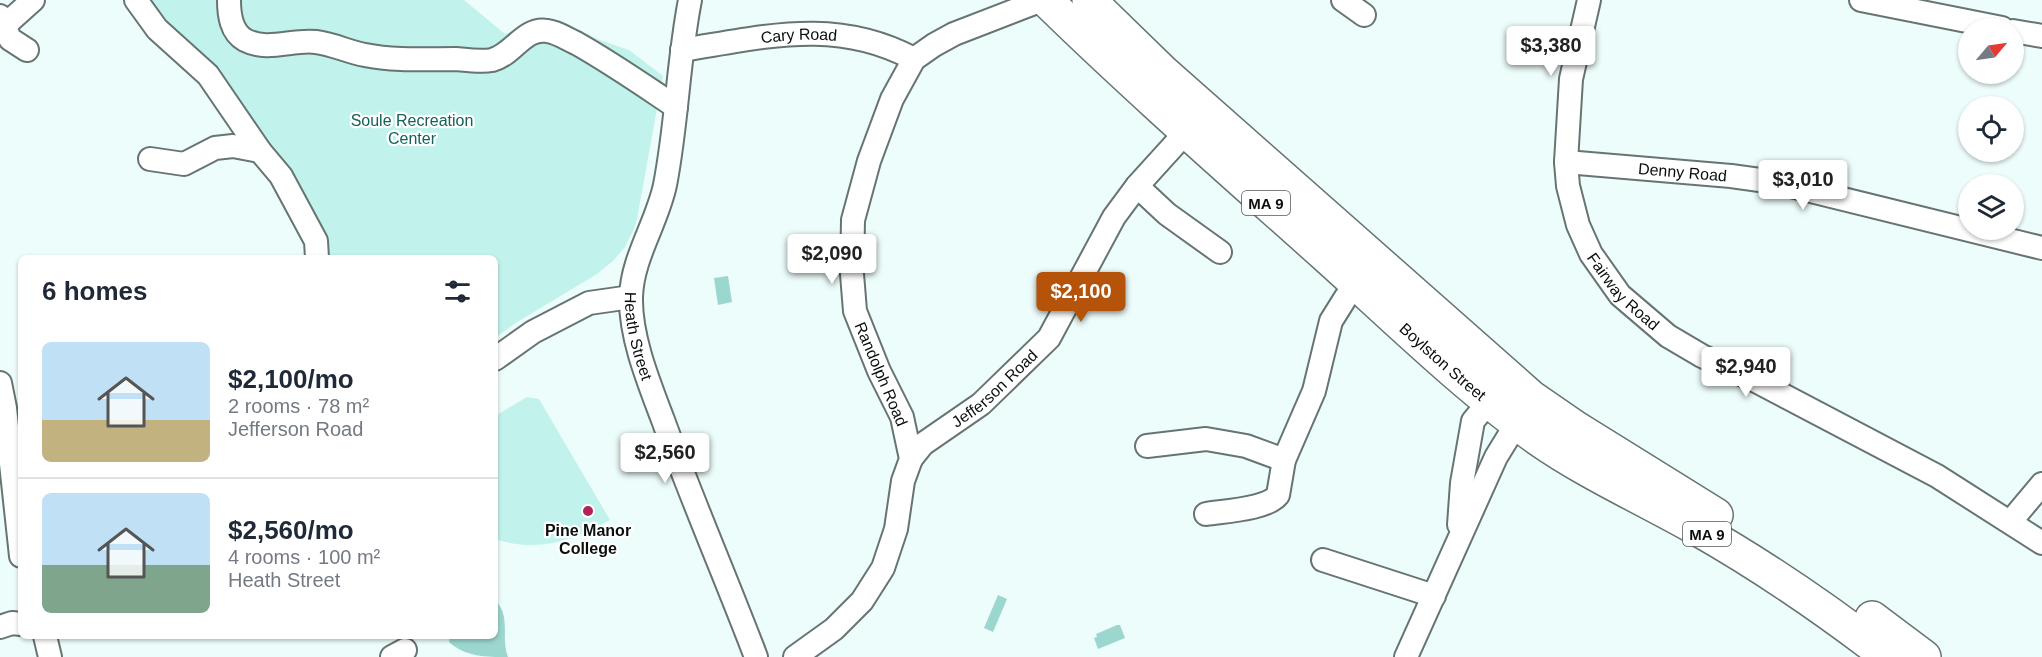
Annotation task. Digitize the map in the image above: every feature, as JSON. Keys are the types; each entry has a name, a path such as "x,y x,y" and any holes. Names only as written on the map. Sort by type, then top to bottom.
{"highway":[{"name":"Boylston Street","path":"1046,0 1186,132 1512,400 1591,437 1801,568 1924,657"},
{"name":"Boylston Street","path":"1089,0 1592,473 1675,516 1730,549 1829,614 1888,657"}],"street":[{"path":"27,50 10,39 2,21 33,0"},
{"path":"136,0 157,29 208,75 260,151 281,176 316,241 317,255"},
{"path":"229,0 230,18 234,29 248,42 277,46 303,41 318,42 365,55 417,59 491,60 505,55 531,33 544,30 590,51 676,107"},
{"name":"Heath Street","path":"690,0 665,186 637,267 631,297 634,323 649,383 676,458 756,657"},
{"name":"Randolph Road","path":"795,657 834,629 862,601 883,568 896,529 903,481 911,459 902,417 879,371 855,311 852,274 853,220 869,161 892,99 914,59 954,34 1042,0"},
{"path":"1343,0 1364,15"},
{"name":"Fairway Road","path":"1589,0 1571,79 1566,162 1568,186 1578,225 1591,254 1620,296 1668,336 1702,356 1756,381 1937,476 2042,543"},
{"path":"1861,0 1958,19"},
{"name":"Cary Road","path":"682,50 801,33 835,33 869,39 914,59"},
{"path":"2024,33 2042,36"},
{"name":"Jefferson Road","path":"911,459 923,444 981,404 1049,338 1108,227 1137,186 1186,132"},
{"path":"150,159 184,164 215,148 233,146 260,151"},
{"name":"Denny Road","path":"1566,162 1731,176 1774,182 2042,248"},
{"path":"1137,186 1167,214 1220,252"},
{"path":"498,357 533,332 589,303 631,297"},
{"path":"1206,514 1264,504 1275,499 1280,489 1284,460 1311,399 1331,321 1346,297"},
{"path":"0,383 18,528"},
{"path":"1457,544 1462,483 1473,421 1512,400"},
{"path":"1406,657 1496,457 1512,400"},
{"path":"1147,446 1206,439 1246,446 1284,460"},
{"path":"1468,449 1496,457"},
{"path":"2011,522 2042,484"},
{"path":"0,556 18,561"},
{"path":"1323,560 1434,596"},
{"path":"0,627 18,624"},
{"path":"46,639 50,657"}],"green space":[{"name":"Soule Recreation Center","path":"143,0 464,0 505,34 538,21 551,19 562,21 597,39 629,50 663,76 637,219 625,247 597,274 498,336 498,255 325,255"},
{"path":"527,397 539,399 610,520 582,534 555,543 526,545 498,540 498,414"}],"shaded area":[{"path":"728,276 732,302 718,305 714,278"},
{"path":"998,595 1007,599 993,632 984,628"},
{"path":"498,604 503,613 508,657 469,653 449,642 450,639 498,639"},
{"path":"1120,625 1125,638 1098,649 1094,638 1097,637 1096,634"}],"place":[{"name":"Pine Manor College","path":"588,511"}]}
